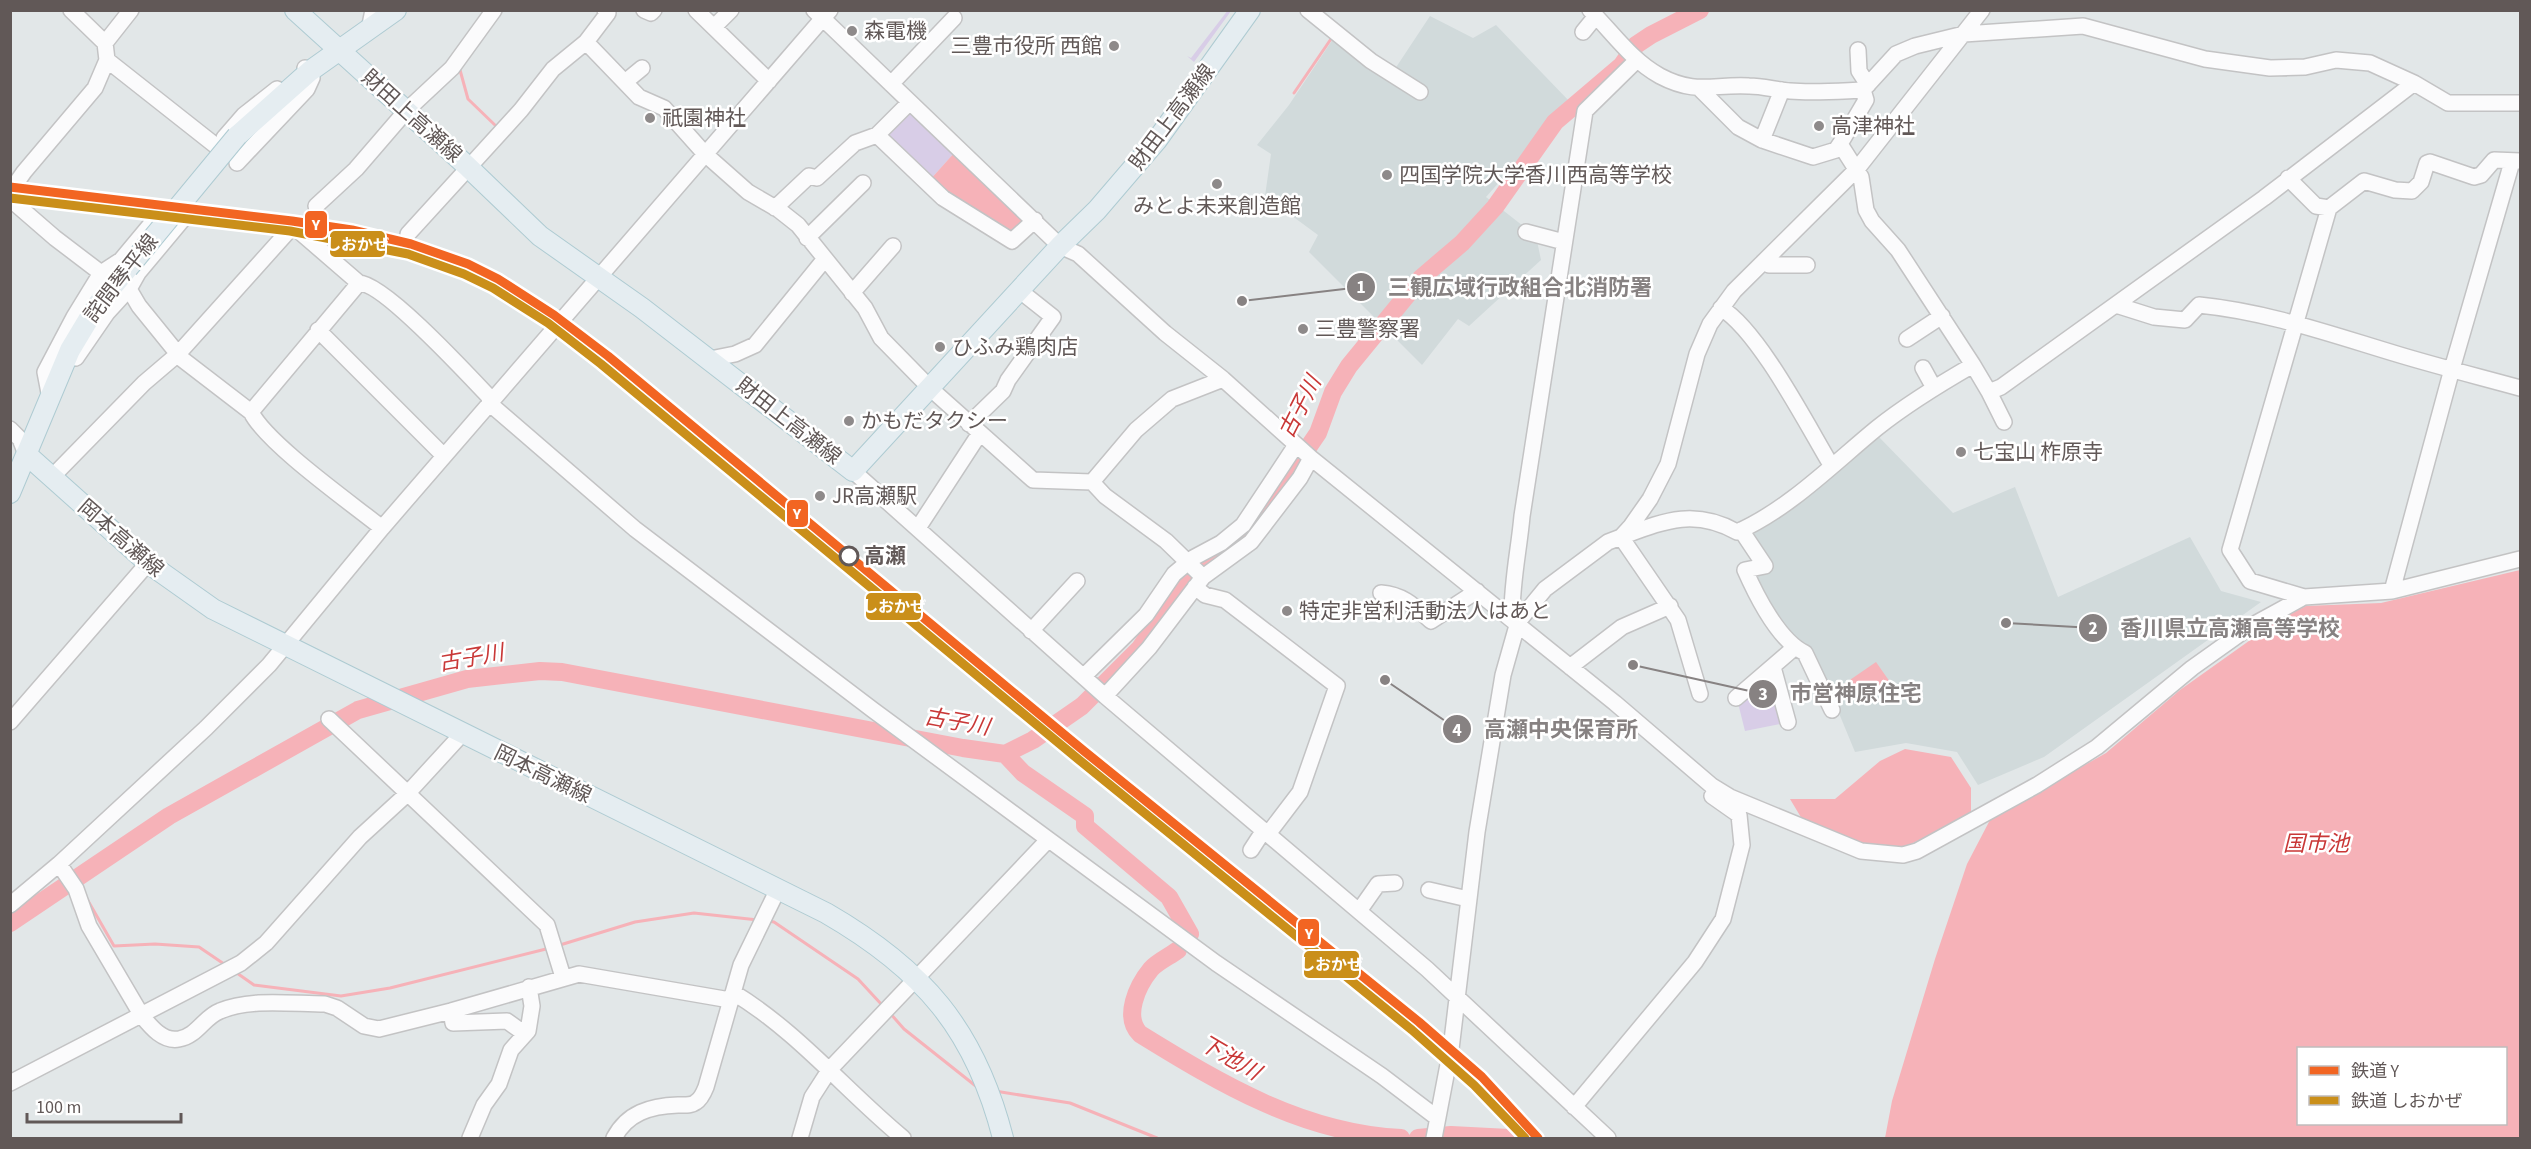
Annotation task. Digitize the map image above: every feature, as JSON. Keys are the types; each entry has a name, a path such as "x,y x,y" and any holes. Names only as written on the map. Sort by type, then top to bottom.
{"main road":[{"name":"財田上高瀬線","path":"295,10 467,166 540,236 599,276 710,359 853,471 1060,246 1097,210 1157,140 1250,10"},
{"name":"詫間琴平線","path":"10,493 70,350 97,305 237,136 310,71 396,10"},
{"name":"岡本高瀬線","path":"27,454 148,563 213,609 285,647 778,889 864,935 891,955 951,1018 975,1059 1003,1138"}],"street":[{"path":"10,192 24,172 95,88 107,60 105,43 72,10"},
{"path":"105,43 131,10"},
{"path":"369,30 370,13 373,10"},
{"path":"316,206 361,173 406,111 452,68 494,10"},
{"path":"644,10 651,14 654,10"},
{"path":"696,10 769,81"},
{"path":"714,27 730,10"},
{"path":"1621,537 1650,499 1668,464 1697,354 1710,324 1734,291 1857,169 1982,10"},
{"path":"408,234 467,166 521,110 554,69 586,42 608,11"},
{"path":"1314,12 1371,61 1420,92"},
{"path":"14,897 62,868 206,728 285,647 382,528 769,81 822,13 891,84 1060,246 1078,254 1165,333 1223,379 1311,458 1570,667 1712,786 1756,808 1861,850 1903,855 1917,852 2037,785 2097,747 2192,668 2251,626 2304,597"},
{"path":"1583,32 1593,13 1637,60 1677,84 1699,88 1748,86 1825,92 1865,88 1896,54 1915,46 1964,34 2084,26 2205,59 2270,68 2305,67 2336,60 2370,63 2448,102 2520,103"},
{"path":"891,84 954,18"},
{"path":"586,42 639,97 664,108 705,154 748,192 776,208 798,225 865,308 881,338 930,387 1033,480 1092,482 1105,496 1167,541 1196,575 1205,595 1226,600 1337,686 1300,792 1251,850"},
{"path":"1699,88 1738,127 1762,140 1813,157 1836,150 1866,100 1865,88 1859,71 1858,50"},
{"path":"107,60 214,150 244,115 305,67 310,71 312,78 308,89 237,163"},
{"path":"1517,624 1512,596 1522,516 1585,111 1637,60"},
{"path":"625,82 642,68"},
{"path":"1989,392 2001,387 2116,305 2414,83"},
{"path":"1762,140 1782,90"},
{"path":"776,208 809,176 817,178 855,143 877,135 910,102"},
{"path":"877,135 943,198 1012,241 1035,220"},
{"path":"1840,144 1857,169 1866,210 1872,221 1898,250 1942,316 1989,392 2004,422"},
{"path":"2392,591 2452,369 2516,162 2494,160 2481,175 2474,177 2430,162 2427,163 2421,182 2412,191 2395,190 2364,181 2358,182 2329,208 2294,321 2230,550 2250,581 2304,597 2392,591 2520,559"},
{"path":"2288,178 2316,206 2329,208"},
{"path":"807,238 863,183"},
{"path":"10,199 101,273"},
{"path":"161,212 129,267 129,289 139,306 178,354 251,412 257,424 285,449 382,528"},
{"path":"49,399 45,372 74,317 101,273 129,267 189,212"},
{"path":"52,477 144,383 178,354 293,226 359,283 367,283 401,311 490,402 635,529 1048,840 1216,963 1382,1076 1436,1118"},
{"path":"1526,232 1564,242"},
{"path":"852,293 893,246"},
{"path":"710,359 735,354 755,345 824,260"},
{"path":"1763,262 1769,265 1807,265"},
{"path":"251,412 359,283"},
{"path":"49,399 107,313 129,289"},
{"path":"918,528 975,429 1053,317 1019,290"},
{"path":"2116,305 2154,316 2185,320 2199,305 2230,308 2294,321 2520,387"},
{"path":"1721,308 1734,316 1777,374 1831,465"},
{"path":"1908,339 1942,316"},
{"path":"318,330 444,456"},
{"path":"1434,1138 1451,1049 1468,899 1498,703 1517,624 1529,605 1545,589 1608,542 1669,519 1707,519 1737,532 1741,530 1795,495 1880,426 1934,388 1973,365"},
{"path":"1923,368 1934,388"},
{"path":"1092,482 1136,430 1172,399 1223,379"},
{"path":"10,429 20,439 27,454"},
{"path":"1105,696 1149,648 1196,575 1243,525 1296,445"},
{"path":"1084,676 1146,615 1174,574 1196,575 1251,542 1300,478 1311,458"},
{"path":"853,471 1105,696 1359,911 1608,1138"},
{"path":"1741,530 1765,566 1745,570 1758,599 1794,648 1805,653 1832,710"},
{"path":"1621,537 1678,620 1700,694"},
{"path":"10,722 148,563"},
{"path":"1031,631 1077,581"},
{"path":"1381,593 1395,594 1407,600 1431,621 1476,591"},
{"path":"1570,667 1622,627 1670,606"},
{"path":"1736,698 1794,648"},
{"path":"1773,667 1788,722"},
{"path":"329,719 547,925 563,977"},
{"path":"10,1083 241,963 266,943 360,837 408,794 462,734"},
{"path":"1574,1107 1695,962 1723,920 1742,845 1739,815 1709,794 1712,786"},
{"path":"800,1138 812,1098 830,1069 1048,840"},
{"path":"62,868 76,889 89,926 142,1016 153,1029 166,1038 178,1039 193,1034 217,1012 243,1005 325,1004 337,1008 364,1026 379,1029 451,1011 563,977 579,974 608,977 732,997 830,1069 867,1108 903,1138"},
{"path":"1359,911 1378,884 1395,883"},
{"path":"614,1138 625,1122 638,1113 663,1106 692,1105 698,1101 706,1087 741,965 778,889"},
{"path":"1429,890 1468,899"},
{"path":"470,1138 484,1105 499,1084 511,1050 525,1035 532,1006 529,987"},
{"path":"451,1011 453,1023 507,1021 525,1035"}],"shaded area":[{"path":"1228,10 1231,11 1194,62 1187,56 1191,58"},
{"name":"四国学院大学香川西高等学校","path":"1430,16 1473,38 1496,25 1570,102 1486,197 1536,236 1541,260 1469,326 1458,319 1422,365 1309,252 1318,235 1265,196 1271,154 1257,145 1289,105 1335,36 1387,81"},
{"path":"910,108 955,152 929,181 882,136"},
{"path":"1878,436 1953,513 2015,487 2058,597 2190,537 2221,591 2261,602 2044,757 1978,785 1957,752 1906,743 1855,752 1831,694 1762,599 1750,573 1769,568 1745,534"},
{"path":"1772,673 1785,723 1745,731 1738,703"}],"water":[{"path":"955,152 1028,221 1011,238 929,181"},
{"name":"国市池","path":"2520,570 2520,1138 1885,1138 1892,1101 1935,959 1967,864 1991,818 2106,753 2180,690 2277,621 2306,606 2381,603"},
{"path":"1876,662 1890,682 1858,705 1844,684"},
{"path":"1905,749 1951,757 1971,788 1971,814 1903,848 1870,846 1805,824 1790,799 1835,799 1880,761"}],"waterway":[{"name":"古子川","path":"10,923 169,816 358,710 467,679 540,671 562,672 963,748 1005,754 1033,740 1082,706 1140,648 1184,583 1205,562 1239,540 1260,518 1318,433 1333,392 1349,366 1421,278 1462,243 1495,207 1555,122 1622,65 1636,45 1700,10"},
{"path":"1294,93 1333,36"},
{"path":"460,70 468,99 497,127"},
{"name":"下池川","path":"1005,754 1023,773 1085,816 1085,826 1169,897 1190,934"},
{"path":"87,899 114,946 155,944 199,947 227,966"},
{"path":"560,945 635,922 694,913 758,920"},
{"path":"768,921 774,922 858,979 882,1005"},
{"path":"234,971 254,985 341,996 390,988 550,948"},
{"name":"下池川","path":"1178,950 1151,969 1141,984 1132,1010 1135,1027 1140,1034 1201,1071 1264,1103 1330,1127 1401,1138"},
{"path":"889,1012 904,1029 977,1087"},
{"path":"995,1091 1070,1103 1157,1138"},
{"name":"下池川","path":"1418,1138 1451,1135 1509,1138"}],"rail line":[{"name":"Y","path":"10,187 352,230 411,244 468,264 498,279 554,315 608,356 1084,751 1419,1022 1482,1077 1538,1138"},
{"name":"しおかぜ","path":"10,198 290,231 408,254 464,274 493,288 548,323 601,364 1078,759 1412,1030 1474,1085 1525,1138"}],"place":[{"name":"森電機","path":"852,31"},
{"name":"三豊市役所 西館","path":"1114,46"},
{"name":"祇園神社","path":"650,118"},
{"name":"高津神社","path":"1819,126"},
{"name":"四国学院大学香川西高等学校","path":"1387,175"},
{"name":"みとよ未来創造館","path":"1217,184"},
{"name":"三観広域行政組合北消防署","path":"1242,301"},
{"name":"三豊警察署","path":"1303,329"},
{"name":"ひふみ鶏肉店","path":"940,347"},
{"name":"かもだタクシー","path":"849,421"},
{"name":"七宝山 柞原寺","path":"1961,452"},
{"name":"JR高瀬駅","path":"820,496"},
{"name":"高瀬","path":"849,556"},
{"name":"特定非営利活動法人はあと","path":"1287,611"},
{"name":"香川県立高瀬高等学校","path":"2006,623"},
{"name":"市営神原住宅","path":"1633,665"},
{"name":"高瀬中央保育所","path":"1385,680"}]}
